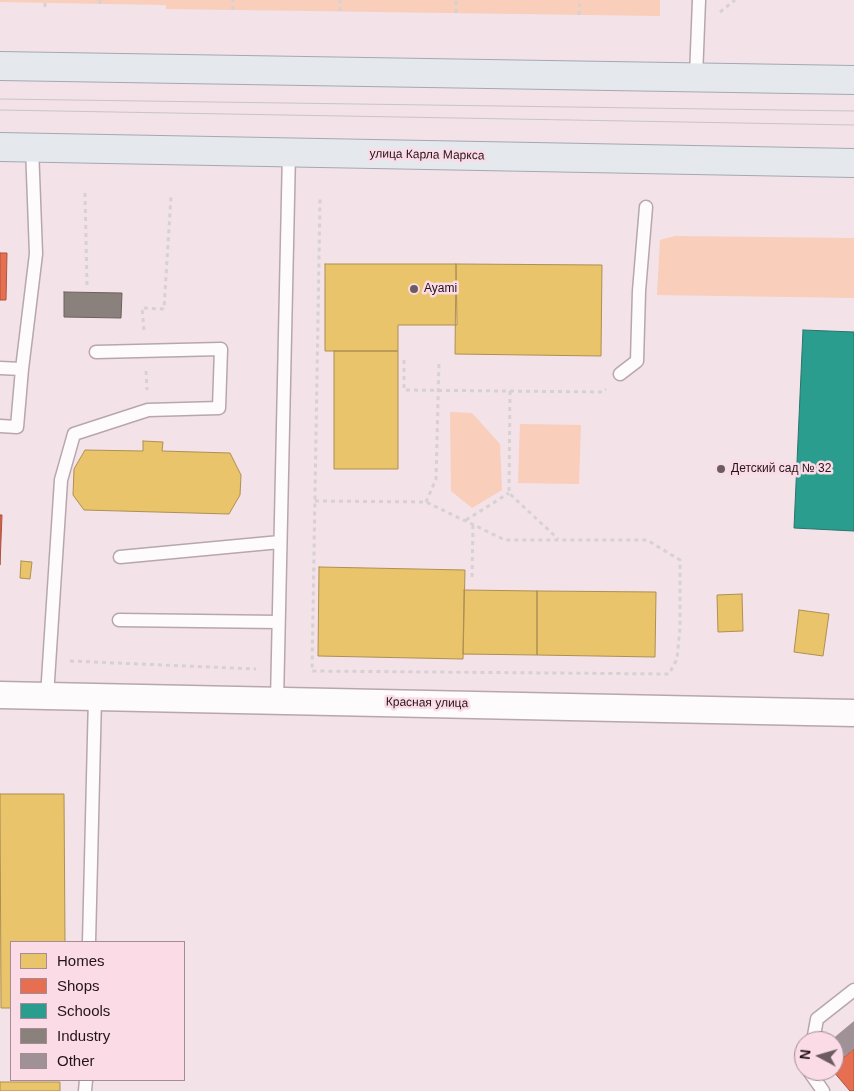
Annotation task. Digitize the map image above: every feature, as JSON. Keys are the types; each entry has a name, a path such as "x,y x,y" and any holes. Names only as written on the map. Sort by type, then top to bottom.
{"main road":[{"path":"0,66 854,80"},
{"name":"улица Карла Маркса","path":"0,147 854,163"}],"street":[{"name":"Красная улица","path":"0,695 854,713"}],"lane":[{"path":"696,77 699,0"},
{"path":"0,426 17,427 36,254 32,147"},
{"path":"277,701 289,152"},
{"path":"620,374 638,361 639,290 646,207"},
{"path":"47,696 60,480 74,434 148,410 218,408 221,349 96,352"},
{"path":"0,368 22,369"},
{"path":"120,557 280,542"},
{"path":"119,620 278,622"},
{"path":"89,941 95,697"},
{"path":"816,1031 818,1019 854,990"}],"path":[{"path":"45,0 45,7"},
{"path":"100,0 100,8"},
{"path":"232,10 233,0"},
{"path":"340,0 340,11"},
{"path":"456,0 456,13"},
{"path":"579,14 580,0"},
{"path":"714,16 735,0"},
{"path":"85,193 86,285"},
{"path":"148,410 142,308 164,309 171,196"},
{"path":"315,501 426,502 506,540 647,540 680,560 680,628 677,659 669,674 312,671 320,199"},
{"path":"404,360 404,390 604,392 620,374"},
{"path":"426,502 436,480 439,362"},
{"path":"510,391 510,493 559,540"},
{"path":"465,521 510,493"},
{"path":"472,576 473,524"},
{"path":"50,660 99,662"}],"shaded area":[{"path":"0,0 660,0 660,16 166,9 166,5 0,2"},
{"path":"675,236 854,238 854,298 657,295 660,240"},
{"path":"450,412 472,413 500,444 502,490 472,508 451,491"},
{"path":"520,424 581,425 579,484 518,483"}],"building: Homes":[{"path":"325,264 456,264 457,325 398,325 398,351 325,351"},
{"path":"456,264 602,265 601,356 455,354"},
{"path":"334,351 398,351 398,469 334,469"},
{"path":"143,441 163,442 162,451 230,453 241,475 240,495 229,514 84,510 73,495 74,469 85,450 143,451"},
{"path":"21,561 32,562 30,579 20,578"},
{"path":"319,567 465,570 463,659 318,656"},
{"path":"464,590 537,591 537,655 463,654"},
{"path":"537,591 656,592 655,657 537,655"},
{"path":"742,594 743,631 718,632 717,595"},
{"path":"799,610 829,614 823,656 794,652"},
{"path":"0,794 64,794 65,941 10,941 10,1008 1,1008"},
{"path":"0,1082 60,1082 60,1091 0,1091"}],"building: Shops":[{"path":"0,253 7,253 6,300 0,300"},
{"path":"0,515 2,515 0,565"},
{"path":"854,1049 854,1091 850,1091 842,1081 844,1081 844,1057"}],"building: Schools":[{"path":"803,330 854,332 854,531 794,528"}],"building: Industry":[{"path":"64,292 122,293 121,318 64,317"}],"building: Other":[{"path":"854,1021 854,1049 844,1056 844,1031 842,1031"}],"tram line":[{"path":"0,99 854,111"},
{"path":"0,110 854,125"}],"place":[{"name":"Ayami","path":"414,289"},
{"name":"Детский сад № 32","path":"721,469"}]}
